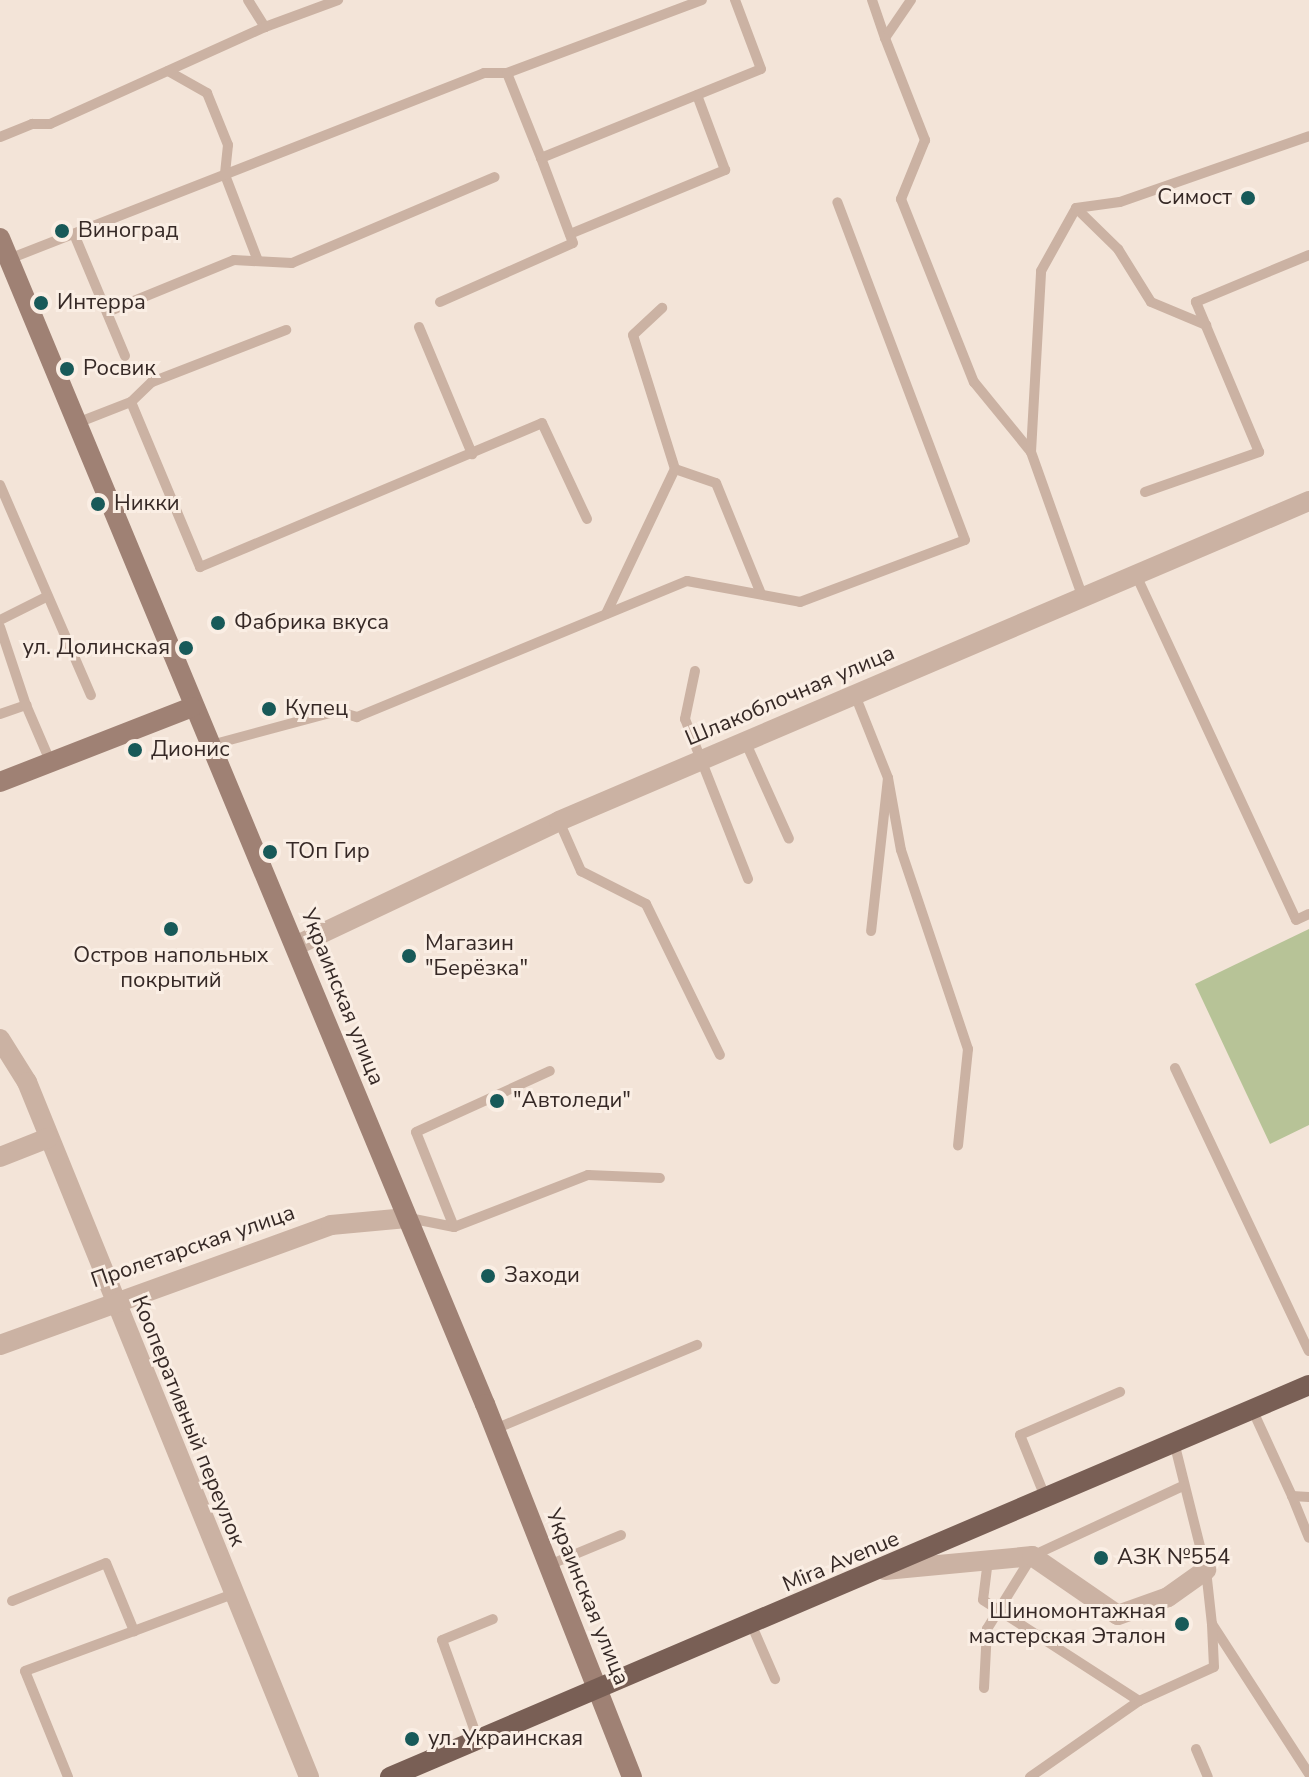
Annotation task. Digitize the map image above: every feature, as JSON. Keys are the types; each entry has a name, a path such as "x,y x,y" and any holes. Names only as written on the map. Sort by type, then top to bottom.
{"main road":[{"name":"Украинская улица","path":"0,238 192,707 295,946 495,1429 632,1777"},
{"path":"0,782 192,707"},
{"name":"Mira Avenue","path":"390,1777 477,1737 885,1570 1309,1385"}],"street":[{"name":"Шлакоблочная улица","path":"295,946 559,821 1309,501"},
{"name":"Кооперативный переулок","path":"0,1039 27,1082 309,1777"},
{"path":"0,1157 48,1138"},
{"name":"Пролетарская улица","path":"0,1345 113,1300 331,1225 407,1218"},
{"path":"885,1570 1032,1556 1118,1615 1168,1597 1206,1570"}],"lane":[{"path":"248,0 265,27"},
{"path":"0,137 32,124 50,124 265,27 338,0"},
{"path":"9,259 484,73 507,73 702,0"},
{"path":"541,158 761,69 735,0"},
{"path":"872,0 925,140 901,199 974,382 1031,452 1083,598"},
{"path":"885,38 911,0"},
{"path":"168,71 207,93 228,145 225,175 258,261"},
{"path":"440,302 573,243 507,73"},
{"path":"570,234 725,170 697,95"},
{"path":"1076,208 1120,202 1309,136"},
{"path":"107,312 234,260 292,263 495,177"},
{"path":"209,745 337,711 357,717 687,581 800,602 965,540 837,202"},
{"path":"1031,452 1041,271 1076,208"},
{"path":"1076,208 1118,249 1151,302 1206,325"},
{"path":"74,234 125,356"},
{"path":"1145,492 1259,452 1196,302 1309,255"},
{"path":"606,614 675,469 633,335 662,308"},
{"path":"419,327 472,454"},
{"path":"77,423 131,402 152,382 286,330"},
{"path":"131,402 200,567 542,423 587,519"},
{"path":"675,469 716,483 761,594"},
{"path":"0,485 91,695"},
{"path":"1136,575 1296,920 1309,914"},
{"path":"0,620 46,597"},
{"path":"0,627 26,705 50,761"},
{"path":"695,671 685,719 697,742 698,761 748,879"},
{"path":"855,695 888,778 901,850 968,1049 958,1145"},
{"path":"0,714 26,705"},
{"path":"745,741 789,839"},
{"path":"871,931 888,778"},
{"path":"559,821 581,871 646,904 720,1055"},
{"path":"1175,1068 1309,1351"},
{"path":"454,1227 416,1132 550,1071"},
{"path":"407,1218 454,1227 588,1175 660,1178"},
{"path":"495,1429 697,1345"},
{"path":"1046,1499 1020,1435 1120,1392"},
{"path":"1252,1409 1309,1538"},
{"path":"1030,1777 1139,1701 1214,1667 1206,1570 1174,1442"},
{"path":"984,1688 987,1629 1032,1556 1183,1486"},
{"path":"1292,1496 1309,1497"},
{"path":"549,1565 621,1535"},
{"path":"988,1560 983,1600 1139,1701"},
{"path":"12,1601 106,1563 134,1631"},
{"path":"68,1777 25,1671 233,1594"},
{"path":"477,1737 442,1640 493,1619"},
{"path":"1212,1624 1309,1774"},
{"path":"752,1626 775,1679"},
{"path":"1196,1749 1208,1777"}],"green space":[{"path":"1309,929 1309,1125 1270,1144 1195,984"}],"place":[{"name":"Симост","path":"1248,198"},
{"name":"Виноград","path":"62,231"},
{"name":"Интерра","path":"41,303"},
{"name":"Росвик","path":"67,369"},
{"name":"Никки","path":"98,504"},
{"name":"Фабрика вкуса","path":"218,623"},
{"name":"ул. Долинская","path":"186,648"},
{"name":"Купец","path":"269,709"},
{"name":"Дионис","path":"135,750"},
{"name":"ТОп Гир","path":"270,852"},
{"name":"Остров напольных покрытий","path":"171,929"},
{"name":"Магазин \"Берёзка\"","path":"409,956"},
{"name":"\"Автоледи\"","path":"497,1101"},
{"name":"Заходи","path":"488,1276"},
{"name":"АЗК №554","path":"1101,1558"},
{"name":"Шиномонтажная мастерская Эталон","path":"1182,1624"},
{"name":"ул. Украинская","path":"412,1739"}]}
